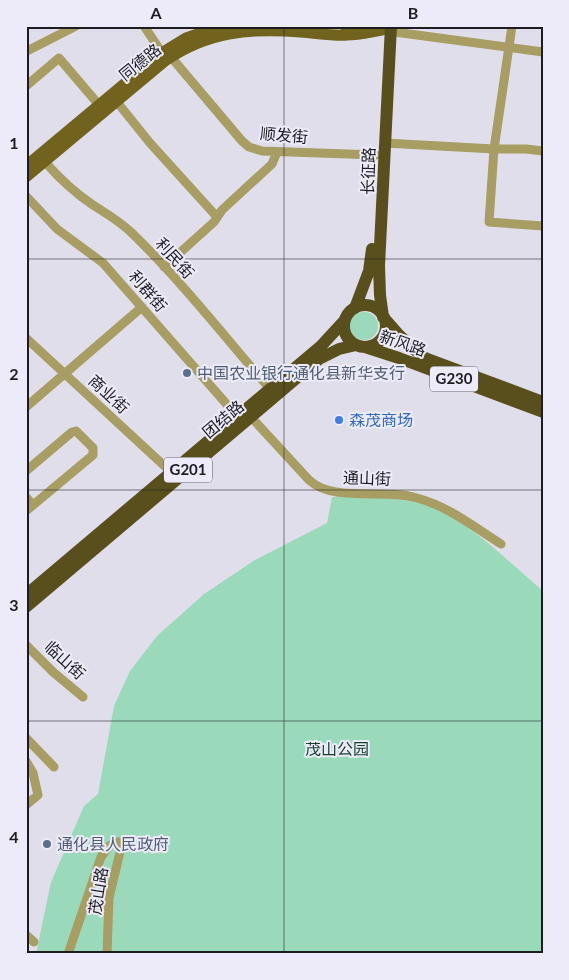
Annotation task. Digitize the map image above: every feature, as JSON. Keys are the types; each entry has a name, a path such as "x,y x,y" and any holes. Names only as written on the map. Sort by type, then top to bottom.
{"highway":[{"name":"长征路","path":"384,316 380,295 379,266 385,143 386,28"},
{"name":"长征路","path":"355,308 366,283 372,259 376,155 386,28"},
{"path":"366,305 371,306 384,316 386,326 384,335 378,342 361,346 346,336 344,331 345,320 355,308 366,305"},
{"name":"新风路","path":"384,316 405,341 425,358 543,402"},
{"name":"团结路","path":"26,595 321,346 345,320"},
{"name":"新风路","path":"361,346 399,358 543,412"},
{"name":"团结路","path":"26,607 319,359 339,349 361,346"}],"main road":[{"name":"同德路","path":"26,178 116,102 186,38 220,26"},
{"path":"345,26 386,28"},
{"name":"同德路","path":"28,161 98,105 166,55 211,38 249,30 348,35 386,28"}],"street":[{"path":"26,49 28,51 76,26"},
{"name":"顺发街","path":"144,26 166,55 242,141 258,150 376,155"},
{"path":"512,26 494,149 489,222 543,226"},
{"path":"386,28 543,52"},
{"path":"26,86 59,58 98,105"},
{"path":"116,102 150,143 217,217"},
{"path":"385,143 494,149 526,148 543,151"},
{"path":"164,267 214,222 222,210 272,164 277,152"},
{"name":"利民街","path":"45,162 78,194 124,226 164,267 270,388"},
{"name":"利群街","path":"26,196 57,229 104,263 236,416"},
{"path":"26,407 142,307"},
{"name":"商业街","path":"26,338 171,472"},
{"name":"通山街","path":"251,416 318,488 330,492 403,495 427,501 453,513 500,544"},
{"path":"26,471 72,432 76,431 93,448 93,455 30,508 26,497"},
{"name":"临山街","path":"26,645 53,672 83,697"},
{"path":"26,738 54,767"},
{"path":"26,761 33,774 38,795 26,805"},
{"name":"茂山路","path":"68,954 101,857 109,846 118,842 121,848 110,898 107,954"},
{"path":"26,935 34,942"}],"green space":[{"path":"364,312 374,316 378,326 374,336 364,340 354,336 350,326 354,316"},
{"name":"茂山公园","path":"347,496 402,500 434,508 477,534 543,591 543,954 36,954 51,882 84,806 98,794 114,706 130,671 157,636 204,594 255,560 327,523 332,497"}],"place":[{"name":"中国农业银行通化县新华支行","path":"187,373"},
{"name":"森茂商场","path":"339,420"},
{"name":"通化县人民政府","path":"47,844"}]}
